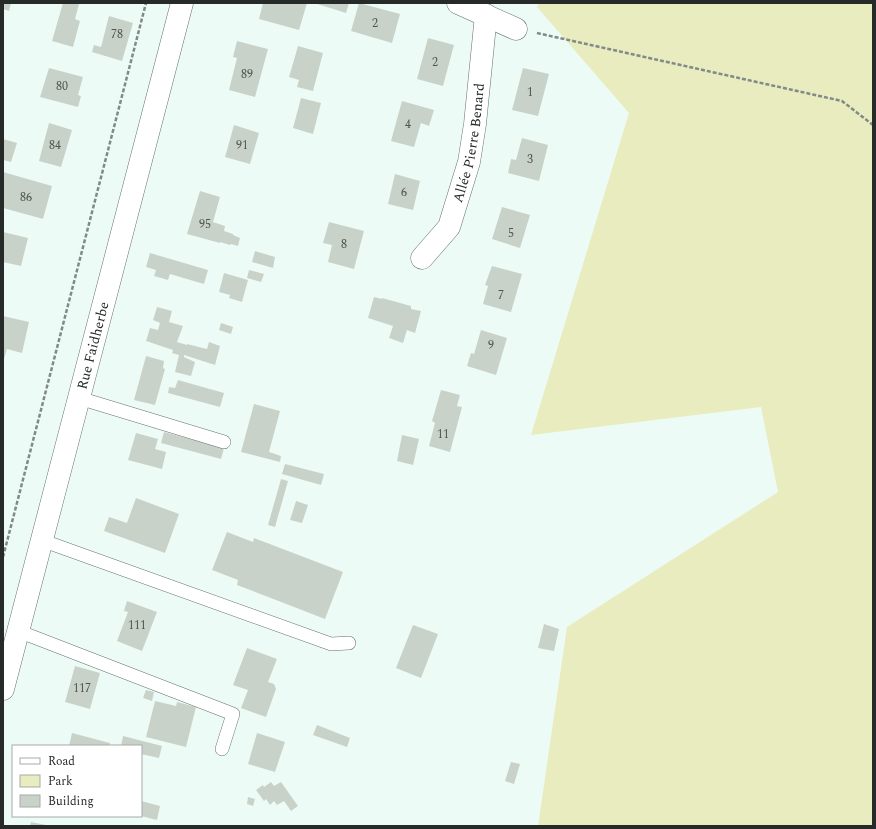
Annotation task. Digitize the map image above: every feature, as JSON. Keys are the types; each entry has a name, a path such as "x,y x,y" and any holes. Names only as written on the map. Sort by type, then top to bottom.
{"main road":[{"name":"Rue Faidherbe","path":"3,689 182,3"},
{"path":"458,3 516,29"},
{"name":"Allée Pierre Benard","path":"422,258 449,227 469,162 475,124 486,15"}],"lane":[{"path":"79,398 224,442"},
{"path":"41,540 331,644 349,643"},
{"path":"18,631 233,714 222,749"}],"path":[{"path":"3,557 146,3"},
{"path":"516,29 842,100 873,125"}],"green space":[{"path":"539,3 873,3 873,826 538,826 567,627 778,492 761,407 531,435 629,113 537,7"}],"building":[{"path":"3,3 11,3 9,11 3,9"},
{"path":"63,3 79,4 75,19 80,21 73,47 52,41"},
{"path":"263,3 307,3 299,30 259,19"},
{"path":"314,3 349,3 346,13"},
{"path":"359,3 400,14 392,43 351,31"},
{"path":"109,16 133,23 122,61 92,52 94,45 101,47"},
{"path":"428,38 454,45 443,86 417,79"},
{"path":"237,41 268,49 255,97 229,90 237,58 233,57"},
{"path":"298,46 323,53 313,91 297,87 299,80 289,77"},
{"path":"49,68 83,77 78,95 81,96 78,107 40,97"},
{"path":"523,68 549,74 538,116 512,110"},
{"path":"301,98 321,103 313,134 293,128"},
{"path":"402,101 434,110 429,126 421,123 414,147 391,141"},
{"path":"49,123 72,130 61,167 39,161"},
{"path":"234,125 259,133 250,164 225,157"},
{"path":"522,138 548,145 539,181 508,173 511,159 516,160"},
{"path":"3,139 17,143 11,162 3,160"},
{"path":"3,172 52,186 43,219 3,208"},
{"path":"395,174 420,181 413,210 388,204"},
{"path":"200,191 220,197 213,222 225,226 224,231 240,238 238,246 220,243 187,234"},
{"path":"502,207 530,215 520,248 492,239"},
{"path":"329,222 364,231 354,269 328,262 332,245 323,243"},
{"path":"3,232 28,238 21,266 3,262"},
{"path":"255,251 275,257 273,268 252,262"},
{"path":"150,253 208,270 204,284 170,274 168,280 154,276 156,270 146,267"},
{"path":"492,266 522,274 511,312 483,304 488,286 485,285"},
{"path":"249,270 264,274 261,282 247,278"},
{"path":"224,273 248,280 242,302 229,298 230,295 219,292"},
{"path":"374,297 411,306 411,309 421,311 415,333 407,330 403,343 389,338 393,326 368,318"},
{"path":"157,307 172,311 169,322 183,326 177,342 207,349 209,342 220,346 215,365 184,355 184,357 195,362 191,376 175,372 179,355 172,353 173,350 146,341 150,328 158,330 160,323 153,320"},
{"path":"3,316 29,322 22,353 7,349 3,362"},
{"path":"221,323 233,327 231,334 219,330"},
{"path":"481,330 507,338 496,375 467,366 471,353 474,354"},
{"path":"146,356 164,361 163,368 165,369 155,405 134,400"},
{"path":"178,380 224,393 220,407 168,393 169,387 175,388"},
{"path":"441,390 460,395 457,406 462,407 450,452 429,446 435,423 432,421"},
{"path":"254,404 280,411 269,452 281,456 280,462 241,452"},
{"path":"164,432 224,448 221,459 161,443"},
{"path":"136,433 158,439 155,449 166,452 162,469 128,460"},
{"path":"402,435 419,439 413,465 397,461"},
{"path":"285,464 324,474 321,485 282,474"},
{"path":"281,479 288,481 275,527 268,525"},
{"path":"136,498 179,514 165,553 104,531 109,517 127,523"},
{"path":"296,501 308,505 302,523 290,520"},
{"path":"227,532 253,542 254,538 343,572 325,619 237,585 238,580 212,570"},
{"path":"127,601 157,612 142,651 117,641 128,612 124,611"},
{"path":"544,624 559,629 554,651 538,648"},
{"path":"413,625 438,634 421,678 396,668"},
{"path":"247,648 277,659 268,682 274,684 276,689 266,717 241,708 248,690 233,685"},
{"path":"75,666 100,673 90,709 65,702"},
{"path":"146,690 154,692 152,701 143,698"},
{"path":"155,701 176,706 177,702 196,707 186,747 146,737"},
{"path":"317,725 350,738 347,747 313,735"},
{"path":"72,733 110,743 110,745 69,745"},
{"path":"257,733 285,742 275,772 248,764"},
{"path":"123,736 162,746 159,758 142,754 142,745 121,745"},
{"path":"511,762 520,764 514,784 505,781"},
{"path":"271,782 274,786 281,782 298,806 291,811 284,801 277,805 274,801 270,805 266,799 264,801 256,790"},
{"path":"248,797 255,799 253,806 247,804"},
{"path":"142,801 160,806 157,820 142,816"},
{"path":"31,822 46,825 30,826"}]}
